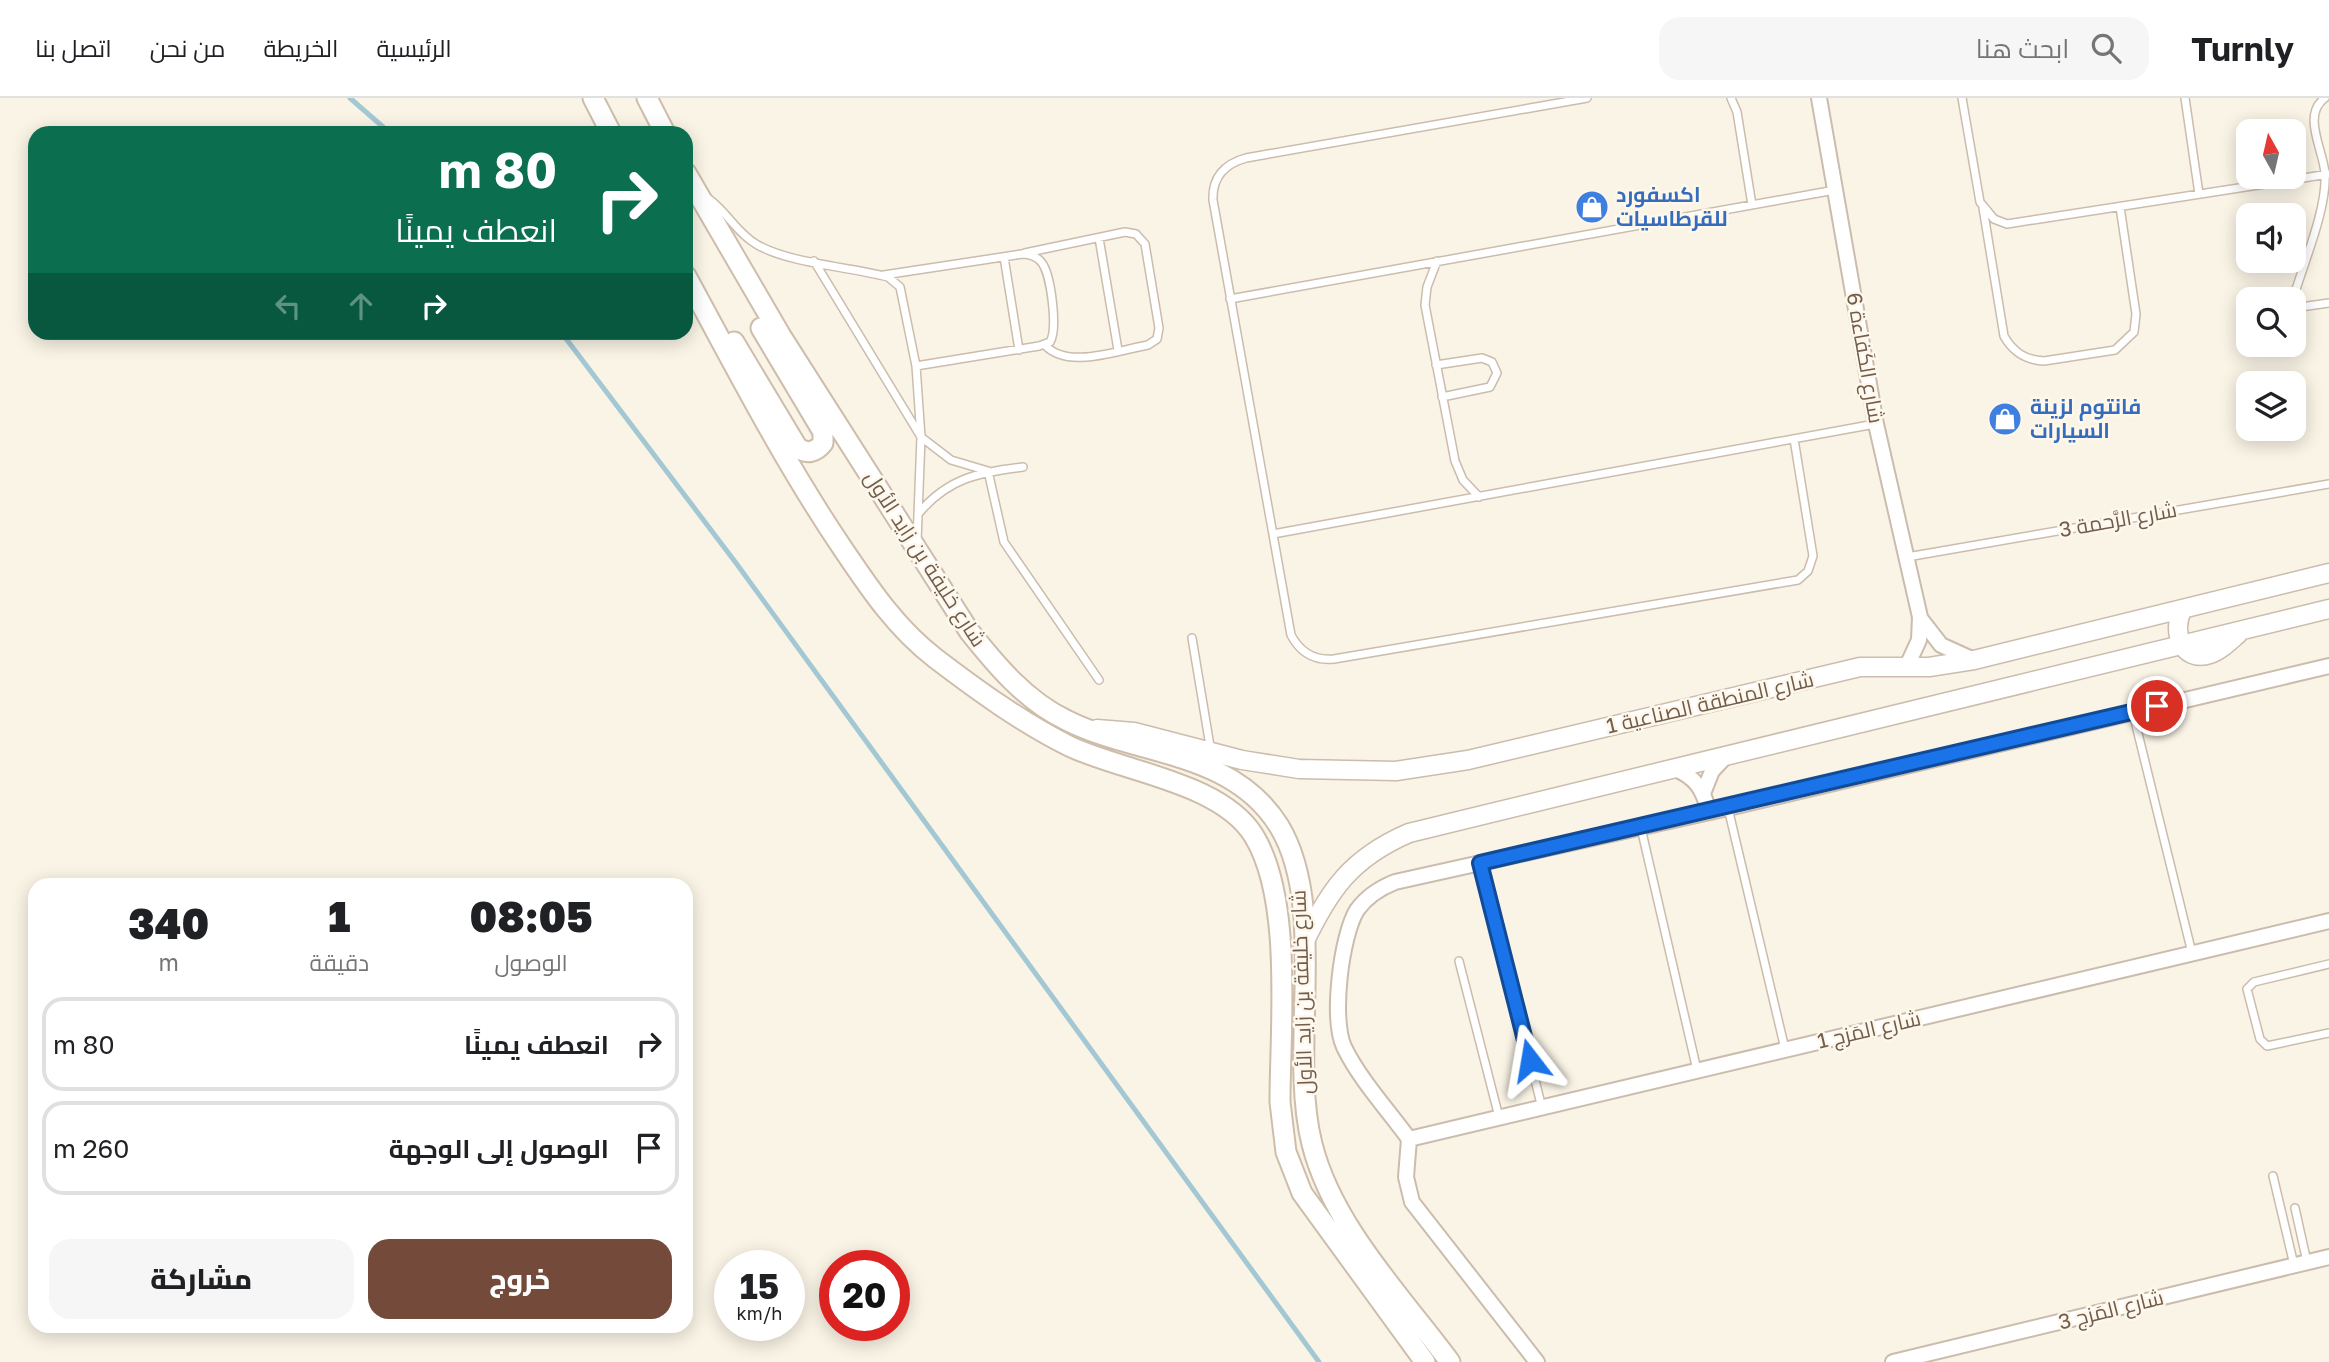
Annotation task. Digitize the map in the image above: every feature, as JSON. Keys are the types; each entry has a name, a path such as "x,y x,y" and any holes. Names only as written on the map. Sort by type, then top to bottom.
{"main road":[{"path":"593,98 607,126"},
{"path":"647,98 662,126"},
{"name":"شارع خليفة بن زايد الأول","path":"693,187 737,264 969,631 1003,671 1042,705 1088,730 1210,768 1255,797 1280,827 1293,858 1303,906 1304,1088 1307,1119 1319,1168 1340,1213 1450,1362"},
{"path":"714,327 724,333 739,349 797,447 810,452 820,447 823,432 748,307 739,284 737,264"},
{"name":"شارع خليفة بن زايد الأول","path":"693,289 767,426 833,535 885,610 919,645 1046,734 1097,758 1214,800 1238,816 1253,834 1268,863 1277,907 1280,1102 1282,1130 1292,1173 1313,1212 1425,1362"}],"street":[{"name":"شارع الكَفاءة 6","path":"1819,98 1876,424 1920,617 1919,640 1908,666"},
{"name":"شارع المنطقة الصناعية 1","path":"1088,730 1134,732 1212,752 1299,769 1396,771 1468,760 1860,667 1945,666 1974,660 2329,573"},
{"path":"2181,645 2176,631 2183,609"},
{"path":"1303,945 1320,910 1355,864 1390,841 1409,833 2329,609"},
{"name":"شارع الكَفاءة 6","path":"1920,617 1941,645 1974,660"},
{"path":"1537,1362 1412,1202 1406,1177 1409,1139 1350,1057 1340,1037 1336,1003 1350,924 1363,902 1383,887 1480,863 1709,813 2329,666"},
{"path":"1704,791 1712,771 1727,755"},
{"path":"1673,768 1690,777 1704,791 1709,813"},
{"name":"شارع المَزج 1","path":"1409,1139 2329,921"},
{"name":"شارع المَزج 3","path":"1893,1362 2329,1257"}],"lane":[{"path":"1587,98 1246,158 1228,165 1217,177 1212,193 1291,635 1301,650 1325,659 1792,582 1804,576 1813,556 1794,439"},
{"path":"1731,98 1737,112 1752,205"},
{"path":"1962,98 2004,336 2016,352 2034,360 2044,361 2115,350 2134,332 2136,314 2120,207"},
{"path":"2185,98 2199,194"},
{"path":"2297,287 2327,174 2314,119 2316,108 2325,98"},
{"path":"1983,208 2000,222 2015,224 2327,174"},
{"path":"1230,299 1835,190"},
{"path":"695,191 713,202 741,233 758,246 880,275 894,281 904,294 916,366 921,436 917,549"},
{"path":"880,275 1022,254 1125,232 1136,234 1144,244 1147,256 1159,333 1148,345 1071,358 1058,355 1045,345"},
{"path":"1099,238 1118,350"},
{"path":"916,366 1045,345 1053,337 1055,326 1046,271 1035,257 1022,254"},
{"path":"1003,257 1018,350"},
{"path":"814,261 921,436 951,460 988,471"},
{"path":"1437,261 1427,286 1425,305 1455,461 1464,480 1479,497"},
{"path":"2306,306 2329,303"},
{"path":"1436,365 1482,358 1492,362 1497,373 1494,383 1485,389 1442,397"},
{"path":"1273,534 1876,424"},
{"path":"918,514 949,485 988,471 1023,467"},
{"path":"988,471 1004,542 1099,680"},
{"name":"شارع الرَّحمة 3","path":"1906,557 2329,484"},
{"path":"1192,638 1212,752"},
{"path":"2133,712 2192,953"},
{"path":"1728,808 1785,1050"},
{"path":"1641,828 1698,1071"},
{"path":"1480,863 1542,1108"},
{"path":"1459,961 1499,1118"},
{"path":"2329,964 2254,982 2247,989 2260,1039 2267,1046 2329,1033"},
{"path":"2273,1176 2301,1264"},
{"path":"2295,1208 2301,1264"}],"waterway":[{"path":"350,98 382,126"},
{"path":"567,340 736,563 1319,1362"}],"place":[{"name":"اكسفورد للقرطاسيات","path":"1592,207"},
{"name":"فانتوم لزينة السيارات","path":"2005,419"}],"route":[{"path":"1530,1060 1480,863 1728,808 2157,706"}]}
